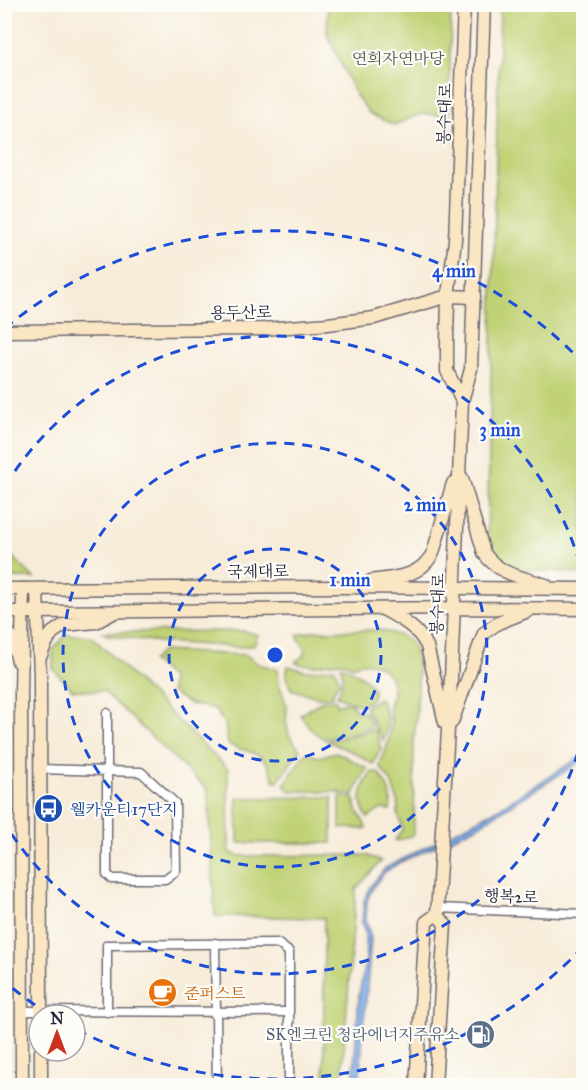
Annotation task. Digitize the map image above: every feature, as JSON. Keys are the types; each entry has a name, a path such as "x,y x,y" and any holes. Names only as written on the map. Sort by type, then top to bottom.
{"main road":[{"name":"봉수대로","path":"462,401 447,371 448,296 455,240 464,4"},
{"name":"봉수대로","path":"437,911 448,736 462,401 471,369 484,4"},
{"name":"용두산로","path":"4,331 264,328 328,324 374,318 448,296 474,297"},
{"path":"340,587 409,574 427,563 433,553 459,466"},
{"path":"459,466 484,553 491,563 499,569 558,589"},
{"path":"367,609 377,605 382,596 378,590 370,587"},
{"name":"국제대로","path":"4,589 370,587 584,589"},
{"path":"22,1086 23,589"},
{"path":"37,589 40,677"},
{"path":"531,609 514,603 512,599 519,592 535,589"},
{"path":"382,608 418,631 427,646 448,736"},
{"path":"4,612 382,608 584,609"},
{"path":"448,736 484,633 498,623 531,609"},
{"path":"41,1003 39,769 41,657 45,645 57,629 74,622 96,622 115,612"},
{"path":"4,629 11,636 22,675"},
{"path":"22,675 27,654 30,653 36,661 40,677"},
{"path":"416,1086 426,922 437,911 445,924 435,1086"},
{"path":"41,1063 41,1086"}],"street":[{"path":"39,769 106,771 141,771 175,803 176,871 165,879 112,879 107,874 106,771 107,713"},
{"name":"행복2로","path":"437,911 584,914"},
{"path":"215,943 217,1086"},
{"path":"108,1012 107,945 278,943 289,952 288,1086"},
{"path":"22,1011 27,1012"},
{"path":"87,1012 288,1012"}],"green space":[{"name":"연희자연마당","path":"328,5 451,5 449,115 420,114 394,125 370,114 355,94 327,34"},
{"path":"500,5 583,5 583,574 521,569 503,564 496,559 487,542"},
{"path":"5,549 34,578 5,578"},
{"path":"379,630 406,638 416,654 418,665 413,835 397,841 395,840 403,829 398,815 398,802 391,781 379,766 388,744 391,727 389,704 393,689 389,676 379,666 369,663 353,666 339,662 303,665 295,662 306,651 297,635 314,631"},
{"path":"244,631 258,635 254,645 241,647 160,642 107,635 103,632"},
{"path":"66,635 91,636 228,769 229,852 239,856 366,855 381,861 356,889 341,1085 324,1085 324,918 215,916 208,790 103,691 73,690 53,669 53,649"},
{"path":"162,651 246,655 258,664 278,669 279,684 287,707 286,722 289,735 300,750 278,781 275,781 268,765 259,755 228,744 225,725 215,709 192,705 171,692 171,678 152,661"},
{"path":"288,666 307,671 334,668 340,681 333,692 333,697 317,697 291,689 286,677"},
{"path":"341,666 359,675 370,684 373,695 369,701 360,705 337,696 342,681"},
{"path":"379,698 387,719 387,730 383,741 365,707"},
{"path":"323,700 336,700 337,705 344,702 352,704 357,712 365,712 372,726 354,733 324,739 314,732 300,715"},
{"path":"375,729 381,749 373,764 327,741 344,738"},
{"path":"4,739 7,779 8,902 4,902"},
{"path":"336,752 367,768 354,794 290,791 284,785 305,753 319,757"},
{"path":"372,772 378,772 384,781 390,795 391,805 390,810 381,809 368,818 362,806 361,795"},
{"path":"332,797 332,843 238,843 237,798"},
{"path":"340,797 354,797 356,808 366,829 340,828"},
{"path":"5,915 9,915 9,1086 4,1085"}],"water":[{"path":"583,755 583,760 476,827 399,863 385,872 374,886 367,901 366,920 371,938 359,1085 353,1086 359,994 366,961 365,934 362,923 364,901 371,886 385,868 496,810"}],"place":[{"name":"웰카운티17단지","path":"49,809"},
{"name":"준퍼스트","path":"163,993"},
{"name":"SK엔크린 청라에너지주유소","path":"481,1034"}]}
